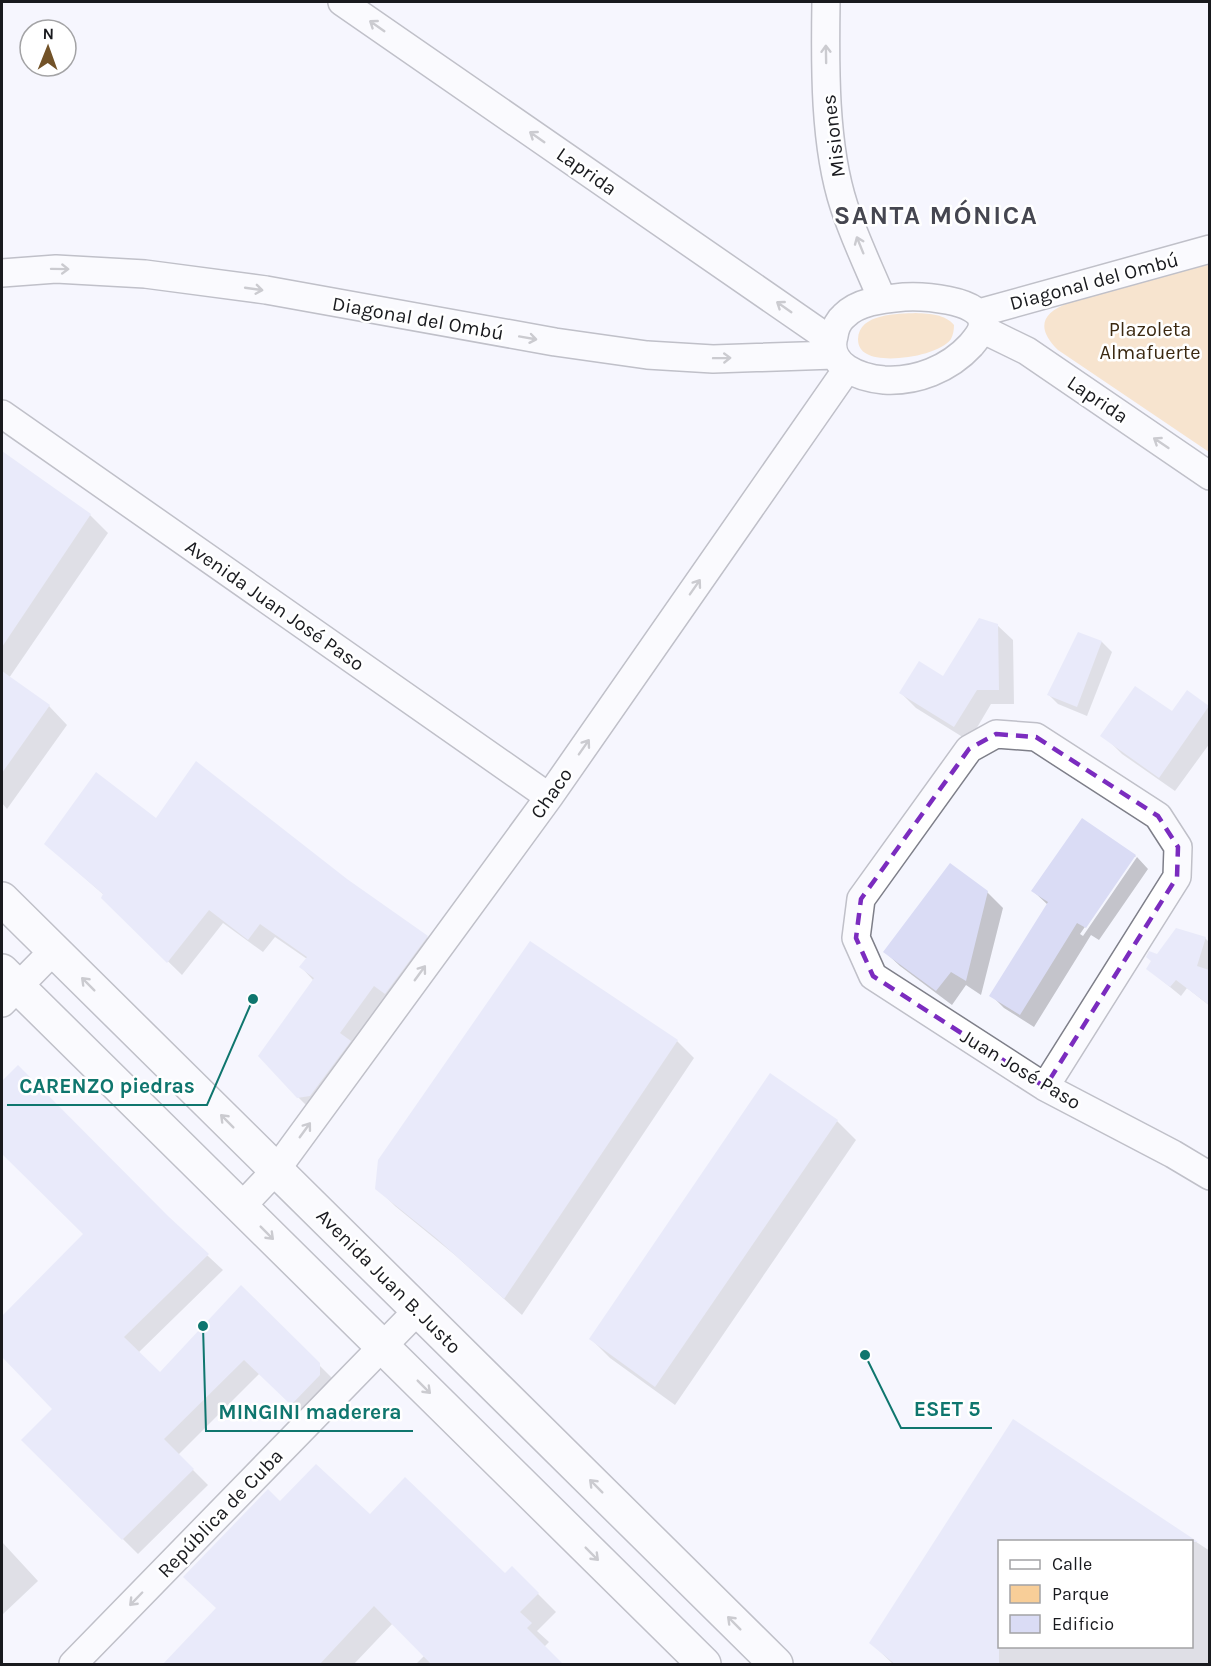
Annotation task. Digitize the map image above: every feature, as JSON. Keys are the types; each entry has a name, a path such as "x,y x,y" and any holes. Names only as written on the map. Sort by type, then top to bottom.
{"main road":[{"name":"Avenida Juan B. Justo","path":"2,898 776,1665"},
{"path":"7,987 241,1207 704,1665"}],"street":[{"name":"Laprida","path":"342,2 838,355"},
{"name":"Misiones","path":"825,2 825,59 831,144 843,205 882,299"},
{"name":"Diagonal del Ombú","path":"2,273 56,269 145,274 266,290 544,340 647,356 713,359 838,355 865,377 886,380 922,375 938,370 954,361 976,339 980,321 1209,249"},
{"path":"838,355 836,327 844,315 859,306 882,299 931,297 964,305 980,321"},
{"name":"Laprida","path":"980,321 1209,476"},
{"name":"Chaco","path":"241,1207 276,1170 549,797 838,355"},
{"name":"Avenida Juan José Paso","path":"2,414 549,797"},
{"name":"Juan José Paso","path":"1046,1087 1177,877 1178,847 1158,816 1036,737 996,734 969,749 861,899 856,938 873,976 1046,1087 1173,1154 1209,1176"},
{"path":"7,987 54,950"},
{"name":"República de Cuba","path":"73,1665 418,1310"}],"highlighted area":[{"path":"996,734 1036,737 1158,816 1178,847 1177,877 1045,1087 873,976 856,938 861,899 969,749"}],"green space":[{"name":"Plazoleta Almafuerte","path":"1209,263 1209,452 1058,350 1047,335 1045,323 1052,312 1068,303"},
{"path":"916,313 937,315 950,321 954,325 951,339 935,350 911,357 875,357 860,348 858,339 860,330 865,324 890,315"}],"building":[{"path":"2,451 91,514 2,647"},
{"path":"979,618 998,624 999,690 977,690 954,727 899,693 919,661 943,676"},
{"path":"1078,632 1102,641 1077,707 1047,695"},
{"path":"2,671 50,705 2,773"},
{"path":"1135,686 1172,711 1187,690 1209,706 1159,778 1100,736"},
{"path":"196,761 347,879 428,936 385,994 374,986 340,1033 351,1041 310,1096 297,1098 258,1056 314,978 299,967 307,957 260,924 248,940 209,910 167,963 101,898 103,894 44,844 96,772 156,818"},
{"path":"1082,818 1136,855 1086,928 1077,923 1020,1015 989,996 1048,902 1031,891"},
{"path":"950,863 988,891 966,981 951,972 936,991 883,952"},
{"path":"1176,928 1206,937 1197,966 1209,970 1209,1005 1176,980 1170,987 1146,969 1151,961 1146,957 1149,951 1157,954"},
{"path":"530,941 678,1040 504,1299 436,1238 375,1189 378,1160"},
{"path":"18,1065 168,1216 209,1254 124,1337 160,1372 241,1285 320,1363 320,1375 291,1405 244,1360 164,1439 194,1469 122,1540 21,1440 52,1409 2,1357 2,1316 83,1234 2,1154 2,1081"},
{"path":"770,1073 838,1120 655,1387 589,1339"},
{"path":"1013,1419 1198,1542 1193,1542 1193,1540 998,1540 999,1665 896,1665 869,1643"},
{"path":"316,1464 370,1514 405,1477 505,1573 512,1566 539,1593 520,1612 532,1623 527,1628 564,1665 432,1665 374,1606 319,1665 162,1665 216,1608 183,1577 268,1489 280,1501"}],"place":[{"name":"CARENZO piedras","path":"253,999"},
{"name":"MINGINI maderera","path":"203,1326"},
{"name":"ESET 5","path":"865,1355"}],"district":[{"name":"SANTA MÓNICA","path":"936,215"}]}
